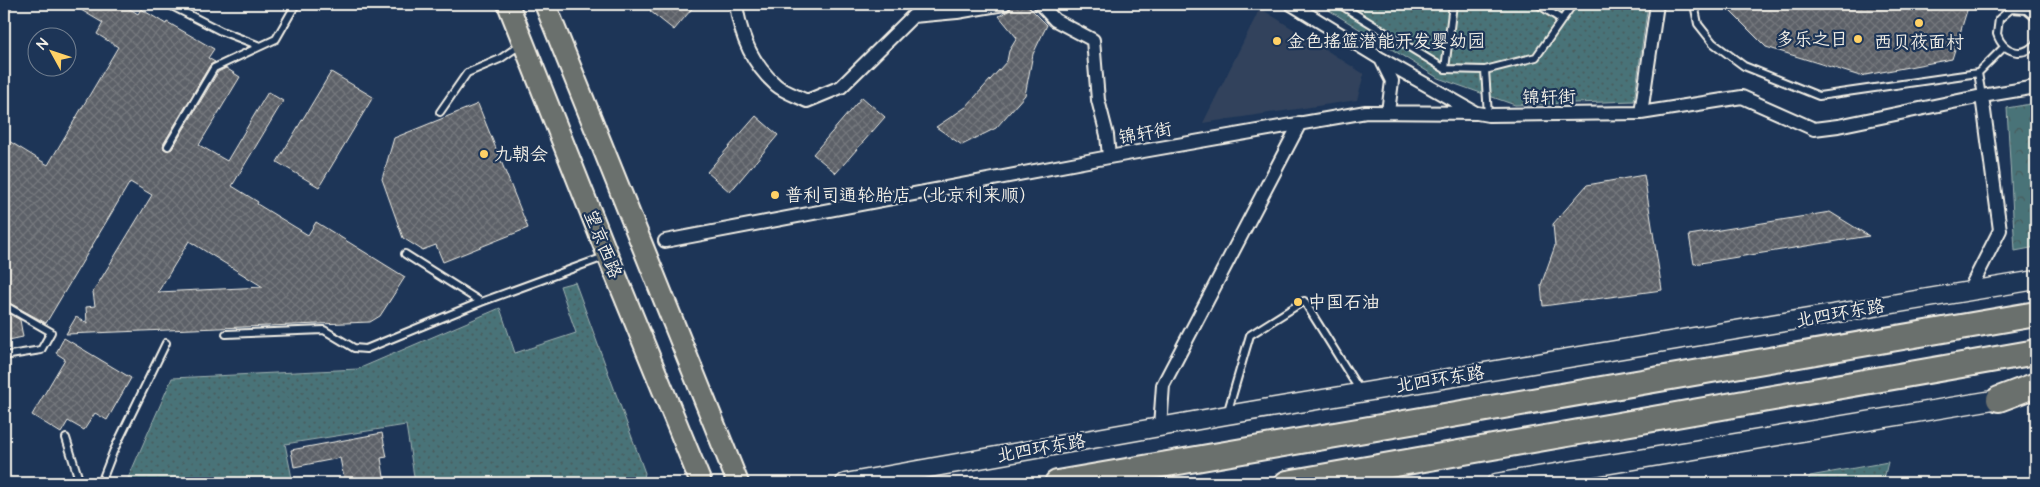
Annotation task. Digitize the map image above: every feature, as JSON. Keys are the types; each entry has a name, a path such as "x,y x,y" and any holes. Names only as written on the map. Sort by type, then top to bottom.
{"highway":[{"name":"北四环东路","path":"1057,483 2036,314"},
{"path":"1287,483 2036,352"},
{"path":"1999,400 2036,385"}],"main road":[{"name":"望京西路","path":"508,4 701,483"},
{"name":"望京西路","path":"545,4 738,483"}],"street":[{"path":"736,4 739,24 753,59 776,85 807,101 841,87 913,16 957,12 1004,4"},
{"path":"1040,4 1055,20 1093,40 1098,100 1110,157"},
{"path":"1291,4 1381,59 1482,114"},
{"path":"1640,113 1658,4"},
{"path":"1381,59 1392,81 1388,112"},
{"name":"锦轩街","path":"664,241 1110,157 1366,112 1482,114 1640,113 1742,97 1814,129 1838,126 2036,86"},
{"path":"1969,290 2000,230 1982,96"},
{"path":"1160,426 1164,385 1300,123"},
{"name":"北四环东路","path":"855,483 1227,414 2036,280"},
{"path":"1496,483 2036,393"}],"lane":[{"path":"168,4 221,31 260,46"},
{"path":"168,146 214,68 276,38 296,4"},
{"path":"1339,4 1445,69 1484,70 1536,57 1573,4"},
{"path":"1445,69 1453,4"},
{"path":"1538,4 1562,20"},
{"path":"1694,4 1698,24 1713,43 1744,66 1819,96 1978,73 2004,47"},
{"path":"2036,18 2026,10 2010,7 2004,13 1997,26 1999,41 2004,47 2017,52 2023,52 2030,49 2036,43"},
{"path":"440,112 467,73 500,59 523,43"},
{"path":"1482,114 1484,70"},
{"path":"1978,73 1982,96"},
{"path":"405,254 481,302"},
{"path":"226,334 324,330 354,348 366,349 481,302 608,256"},
{"path":"1227,414 1250,335 1304,301 1360,392"},
{"path":"4,305 51,332 41,350 4,356"},
{"path":"101,483 113,452 166,343"},
{"path":"66,438 80,483"}],"shaded area":[{"name":"金色摇篮潜能开发婴幼园","path":"1260,8 1364,74 1357,100 1203,123"}],"green space":[{"path":"1319,4 1648,4 1634,101 1515,105 1438,78"},
{"path":"2036,103 2036,247 2015,251 2007,108"},
{"path":"575,282 645,473 643,483 415,483 406,425 285,444 293,483 126,483 172,378 358,369 500,308 515,353 576,333 560,286"},
{"path":"1888,462 1883,483 1807,483 1810,476"}],"building":[{"path":"71,4 122,4 138,14 141,9 214,49 208,58 215,62 210,65 164,143 163,148 166,150 172,149 218,72 226,68 240,77 199,145 227,161 268,92 283,101 232,186 258,202 257,204 308,235 316,222 405,277 380,316 370,322 66,334 76,317 87,323 86,307 95,306 93,292 152,195 130,182 46,323 4,300 4,138 48,165 118,47 97,34 103,23","holes":["189,241 263,287 158,292"]},
{"path":"656,4 696,4 674,30 650,11"},
{"path":"1012,4 1026,4 1047,25 1033,54 1025,95 996,128 962,145 936,127 966,107 1007,61 1009,51 1017,38 999,16 1010,10"},
{"path":"1723,4 1969,4 1952,59 1860,76 1766,47"},
{"path":"331,72 373,97 319,187 277,162"},
{"path":"862,97 885,117 836,173 813,154"},
{"path":"478,104 528,228 443,262 436,245 422,250 403,238 382,179 394,138"},
{"path":"756,116 778,135 730,192 707,172"},
{"path":"1644,175 1662,290 1543,306 1541,285 1555,246 1553,224 1587,185"},
{"path":"1830,212 1869,236 1694,264 1689,235"},
{"path":"4,311 20,320 23,337 4,341"},
{"path":"64,338 131,378 107,420 95,413 84,430 68,421 61,433 32,415 65,359 56,353"},
{"path":"382,433 387,457 381,458 385,483 345,483 340,458 294,467 291,450"}],"place":[{"name":"西贝莜面村","path":"1919,23"},
{"name":"多乐之日","path":"1858,39"},
{"name":"金色摇篮潜能开发婴幼园","path":"1277,41"},
{"name":"九朝会","path":"484,154"},
{"name":"普利司通轮胎店（北京利来顺）","path":"775,195"},
{"name":"中国石油","path":"1298,302"}]}
